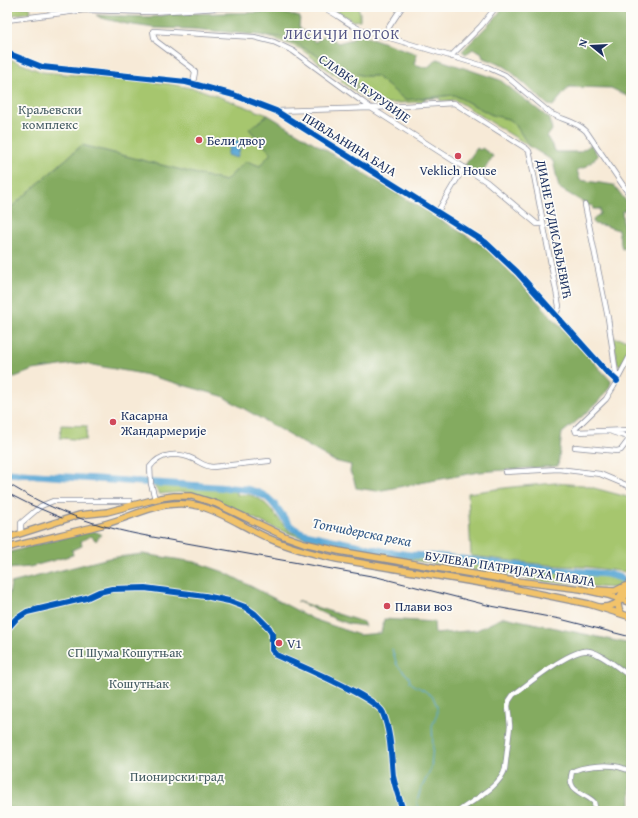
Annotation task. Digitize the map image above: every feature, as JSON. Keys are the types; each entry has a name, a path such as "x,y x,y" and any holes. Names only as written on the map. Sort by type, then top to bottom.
{"main road":[{"name":"БУЛЕВАР ПАТРИЈАРХА ПАВЛА","path":"7,538 72,517 107,512 155,499 184,496 202,498 218,504 284,536 304,543 338,551 529,583 590,591 631,603"},
{"name":"БУЛЕВАР ПАТРИЈАРХА ПАВЛА","path":"7,548 103,525 133,513 174,504 190,504 210,510 268,538 337,560 508,588 598,607 631,617"},
{"path":"590,591 615,591 629,585"},
{"path":"598,607 607,607 619,600 629,585"},
{"path":"619,600 619,611 622,615"}],"street":[{"path":"7,20 85,10 151,12 234,7"},
{"path":"321,7 332,12 352,26 500,72 510,78 550,113 582,126 631,196"},
{"path":"383,36 402,7"},
{"path":"452,57 482,26 496,7"},
{"name":"СЛАВКА ЋУРУВИЈЕ","path":"192,83 194,75 193,69 156,41 153,31 254,37 274,42 299,54 371,108 464,167 491,186 537,224 543,224"},
{"name":"ПИВЉАНИНА БАЈА","path":"7,52 24,61 42,67 192,83 276,111 438,211 488,244 518,272 606,371 617,380"},
{"name":"ДИАНЕ БУДИСАВЉЕВИЋ","path":"276,111 371,108 455,103 523,146 530,154 559,306 556,315"},
{"path":"438,211 464,167"},
{"path":"584,205 608,318 617,380"},
{"path":"631,354 606,398 575,428 575,431 631,430"},
{"path":"575,447 618,451 621,450 631,438 609,430"},
{"path":"155,499 151,482 150,467 158,458 167,455 185,456 207,467 213,468 269,461"},
{"path":"505,472 558,469 600,474 631,487"},
{"path":"21,533 21,523 41,506 53,501 130,501"},
{"path":"7,629 16,619 27,612 86,598 99,592 112,589 136,588 171,591 220,599 245,607 255,614 269,628 272,634 272,650 276,655 343,685 381,710 389,737 393,761 393,777 403,811"},
{"path":"458,811 495,784 503,775 510,730 508,706 513,695 560,662 576,652 584,650 600,655 631,677"},
{"path":"593,811 595,807 594,802 580,794 573,786 571,779 572,772 577,769 604,766 618,766 631,771"}],"green space":[{"path":"7,7 30,7 31,12 7,16"},
{"path":"330,7 358,7 360,20 353,21"},
{"path":"503,7 631,7 631,98 611,88 569,87 553,106 548,105 507,68 499,63 483,58 481,52 473,49 466,54 462,51 496,17"},
{"path":"279,12 300,17 299,27 315,42 326,35 338,43 353,39 354,32 417,54 414,64 427,68 437,59 500,80 550,119 552,130 547,137 556,152 579,152 591,145 598,156 586,167 577,170 580,180 614,185 631,208 622,211 624,232 631,231 631,247 622,249 618,230 594,224 594,218 600,214 600,209 593,209 592,205 587,206 585,202 559,188 553,161 529,146 515,124 508,119 492,115 454,95 405,100 376,76 364,76 340,69 297,44 279,37 193,29 154,28 127,24 101,18 96,15 152,17 172,14"},
{"path":"259,35 279,37 297,44 340,69 364,76 376,76 405,100 454,95 492,115 508,119 515,124 529,146 454,100 440,101 440,98 424,99 424,102 372,104 354,91 359,85 340,71 342,76 338,78 338,75 332,74 333,69 331,72 301,49 276,39"},
{"name":"Краљевски комплекс","path":"7,58 42,72 170,84 201,90 268,115 249,129 271,153 260,166 246,161 225,181 82,145 7,211"},
{"path":"345,76 357,85 353,90 341,81"},
{"path":"268,115 482,245 515,277 611,381 610,386 599,401 562,433 558,466 479,472 377,491 356,488 350,472 351,465 334,461 222,396 143,374 81,363 33,370 7,380 7,211 82,145 225,181 246,161 260,166 271,153 249,129"},
{"path":"477,148 480,150 482,148 493,156 481,175 465,165"},
{"path":"614,338 631,340 631,345 622,364 620,365 617,361"},
{"path":"61,425 87,426 86,440 60,438"},
{"path":"555,483 583,485 631,498 631,568 626,572 471,556 468,493"},
{"path":"153,484 237,490 237,495 247,495 262,501 291,532 387,553 387,556 328,545 297,536 274,528 214,499 198,494 184,492 159,494"},
{"path":"94,531 101,534 96,541 91,536 81,541 82,546 72,550 73,555 30,567 7,569 7,553"},
{"name":"Кошутњак","path":"143,554 195,562 224,572 313,619 359,635 381,633 384,619 434,622 435,634 477,630 504,617 631,644 631,811 7,811 7,596 9,595 11,583 109,558"},
{"path":"397,556 547,573 610,576 624,582 615,588 572,583 547,582 398,558"},
{"path":"297,601 363,622 365,626 349,624"}],"water":[{"path":"232,139 242,142 237,158 227,155"}],"waterway":[{"name":"Топчидерска река","path":"7,473 245,489 266,497 272,502 293,528 305,534 387,552 554,570 607,574 618,577 631,584"},
{"name":"Топчидерска река","path":"614,576 622,575"},
{"path":"392,649 397,665 409,677 410,682 433,697 437,706 437,715 432,726 433,745 431,769 420,791 417,802 418,811"}],"railway":[{"path":"7,483 23,493 57,509 110,528 377,577 491,606 560,619 631,637"},
{"path":"7,493 62,518"}],"cycle path":[{"path":"7,53 42,67 186,82 234,95 276,111 485,242 517,272 606,371 617,381"},
{"path":"7,629 16,619 27,612 86,598 99,592 112,589 145,588 205,596 229,601 245,607 255,614 269,628 272,634 272,650 276,655 366,698 377,706 383,713 389,736 393,776 403,811"}],"place":[{"name":"Бели двор","path":"199,140"},
{"name":"Veklich House","path":"458,156"},
{"name":"Касарна Жандармерије","path":"113,422"},
{"name":"Плави воз","path":"387,606"},
{"name":"V1","path":"279,643"}],"district":[{"name":"ЛИСИЧЈИ ПОТОК","path":"342,34"}],"park label":[{"name":"СП Шума Кошутњак","path":"125,652"},
{"name":"Пионирски град","path":"177,776"}]}
